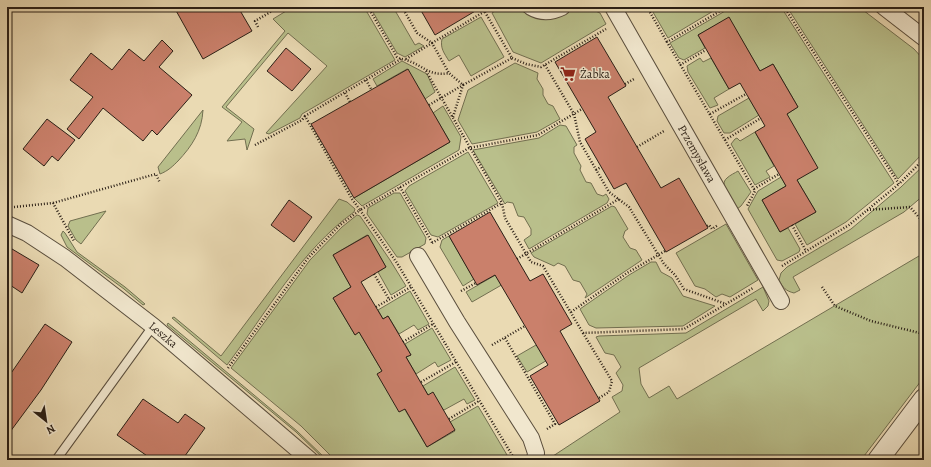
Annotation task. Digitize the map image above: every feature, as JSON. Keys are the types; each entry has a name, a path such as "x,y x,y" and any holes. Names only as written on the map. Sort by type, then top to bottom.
{"street":[{"path":"531,7 538,11 555,11 562,7"},
{"name":"Przemysława","path":"613,7 781,301"},
{"path":"884,7 924,38"},
{"name":"Leszka","path":"7,224 27,233 65,258 153,326 310,460"},
{"path":"422,251 457,322 531,438 536,453 535,460"},
{"path":"878,460 924,399"}],"lane":[{"path":"56,460 153,326"}],"path":[{"path":"258,27 255,21 279,7"},
{"path":"368,7 397,57 406,60 426,71 440,75 449,73"},
{"path":"402,7 417,33 432,43 449,73 463,85"},
{"path":"482,7 512,58 526,64 541,67 602,31"},
{"path":"406,60 492,7"},
{"path":"647,7 755,191 745,210"},
{"path":"667,42 726,7"},
{"path":"784,7 899,184"},
{"path":"680,65 706,50"},
{"path":"429,105 512,58"},
{"path":"255,145 302,120 305,116 401,59"},
{"path":"545,65 574,114 580,142 609,192 629,207 664,264 675,275 684,289 726,304"},
{"path":"426,71 502,203 505,218 526,254 531,262 543,266 612,381 609,392 599,398"},
{"path":"366,80 372,89"},
{"path":"453,118 463,85"},
{"path":"345,93 350,102"},
{"path":"710,114 746,94"},
{"path":"227,368 308,258 340,225 360,210 469,148 538,135 582,109"},
{"path":"305,116 352,199 397,263 514,460"},
{"path":"725,140 761,118"},
{"path":"583,333 684,329 774,276 779,265 782,266 849,225 899,184 924,159"},
{"path":"596,170 601,166"},
{"path":"8,207 53,203 156,174 160,183"},
{"path":"754,189 779,174"},
{"path":"400,187 436,249"},
{"path":"517,259 619,199"},
{"path":"53,203 58,214"},
{"path":"422,251 432,243 502,203"},
{"path":"867,210 910,207 924,223"},
{"path":"792,225 806,251"},
{"path":"571,312 627,273 665,251"},
{"path":"397,263 403,260"},
{"path":"374,274 389,299"},
{"path":"461,291 476,283"},
{"path":"457,285 465,298"},
{"path":"376,307 411,287"},
{"path":"822,287 835,306 871,321 924,334"},
{"path":"561,304 565,302"},
{"path":"403,342 433,324"},
{"path":"488,338 492,345 525,326"},
{"path":"504,338 556,423 542,432"},
{"path":"421,382 456,362"},
{"path":"449,419 480,401"}],"green space":[{"path":"364,7 395,60 302,114 300,118 269,134 266,133 327,66 288,33 226,107 254,129 247,150 245,139 227,141 242,122 222,107 285,31 273,19 291,8"},
{"path":"370,7 393,7 415,45 419,43 424,46 405,57 397,53"},
{"path":"501,7 515,7 529,15 539,17 567,12 575,7 587,7 600,13 606,24 541,63 513,52 492,13"},
{"path":"650,7 668,7 669,9 673,7 720,7 668,38"},
{"path":"732,7 781,7 894,183 846,222 807,245 795,224 816,212 797,180 787,114 798,107 773,64 760,71 729,18 698,35 705,48 684,60 679,58 670,43"},
{"path":"787,7 859,7 914,49 924,60 924,152 898,179"},
{"path":"481,17 504,57 471,76 459,55 449,61 442,48 442,39"},
{"path":"700,58 703,62 711,58 729,89 714,98 718,105 710,108 688,72 687,66"},
{"path":"402,61 427,74 435,92 425,99 407,69 377,86 373,79"},
{"path":"515,63 538,73 537,79 543,89 543,95 548,104 553,106 560,119 537,132 472,144 458,120 468,90"},
{"path":"749,98 759,115 730,133 724,133 717,121 718,116"},
{"path":"443,106 461,137 459,150 362,206 354,198 450,142 433,113"},
{"path":"203,110 201,125 192,144 174,165 160,174 158,167"},
{"path":"560,125 566,126 577,145 574,147 574,153 581,166 580,170 586,182 591,183 597,194 603,196 606,194 609,199 607,203 529,249 524,240 531,235 531,229 524,217 518,216 513,203 507,202 505,204 473,150 539,138"},
{"path":"755,132 774,166 766,171 770,177 755,185 731,144 737,138 740,141"},
{"path":"468,152 498,203 438,237 431,235 405,191 409,186"},
{"path":"924,165 924,195 904,212 793,277 800,290 794,293 783,287 779,280 781,273 787,267 851,229 901,187"},
{"path":"738,171 751,192 737,209 724,185 727,178"},
{"path":"781,177 786,186 762,200 780,232 788,228 800,249 799,252 782,261 777,260 748,209 758,191"},
{"path":"394,193 400,193 426,238 425,244 402,257 397,257 367,214 368,208"},
{"path":"339,199 347,202 355,209 354,212 335,227 301,263 285,283 227,365 172,318 174,317 221,356"},
{"path":"612,206 615,207 628,229 625,231 623,237 630,248 636,250 642,260 585,298 587,294 580,282 573,280 565,266 558,263 554,266 534,257 531,253"},
{"path":"106,211 81,244 76,240 68,226 70,221"},
{"path":"357,215 360,216 406,286 391,295 378,272 386,267 367,235 333,255 351,287 333,298 355,335 359,332 427,447 455,431 450,422 478,406 510,460 335,460 301,426 231,368 310,260 342,227"},
{"path":"726,224 758,280 730,297 722,294 716,297 705,289 695,286 676,253"},
{"path":"63,231 77,252 125,287 145,304 143,305 67,247 61,235"},
{"path":"449,236 474,279 463,286 440,247 442,240"},
{"path":"924,253 924,377 861,460 551,460 550,458 620,412 612,397 622,391 623,385 616,373 621,367 614,355 605,353 596,337 686,333 763,287 769,301 768,306 763,311 756,299 639,368 641,384 649,398 669,386 677,399"},
{"path":"651,262 656,262 661,272 672,278 683,296 715,306 683,326 596,328 589,325 580,309 629,275"},
{"path":"499,273 505,283 472,302 466,292"},
{"path":"410,291 429,324 418,330 414,325 399,334 388,316 383,319 378,310"},
{"path":"168,323 297,431 327,460 325,460 296,432 167,325"},
{"path":"432,328 451,360 438,367 435,362 416,374 406,357 411,355 405,344"},
{"path":"536,345 549,359 527,372 517,356"},
{"path":"455,367 475,400 467,404 464,399 444,410 428,395 423,386"}],"building":[{"path":"174,7 238,7 252,31 203,59"},
{"path":"419,7 482,7 435,35"},
{"path":"729,17 760,71 773,64 798,107 787,114 818,168 797,180 816,212 780,232 762,200 786,186 755,132 765,126 740,83 729,89 698,35"},
{"path":"597,37 626,86 608,97 637,147 661,188 679,178 708,228 666,252 626,183 614,189 585,139 596,132 555,62"},
{"path":"162,40 173,51 159,67 192,95 157,135 152,130 143,141 103,108 79,139 67,129 93,97 70,80 91,53 112,70 129,49 144,61"},
{"path":"286,48 311,69 292,91 267,71"},
{"path":"408,69 450,142 354,198 311,124"},
{"path":"47,119 75,140 58,161 52,156 44,166 23,149"},
{"path":"289,200 312,217 294,242 271,225"},
{"path":"490,212 530,281 543,274 572,324 560,331 600,401 559,425 530,376 548,365 495,275 477,285 449,236"},
{"path":"368,235 386,267 361,282 383,319 388,316 411,355 406,357 428,395 433,392 455,430 427,447 405,409 399,412 377,374 382,371 359,332 355,335 333,298 351,287 333,255"},
{"path":"7,246 39,265 22,293 7,283"},
{"path":"45,324 72,342 41,390 7,436 7,379"},
{"path":"143,399 178,423 185,414 205,428 182,460 153,460 117,435"}],"place":[{"name":"Żabka","path":"568,74"}]}
